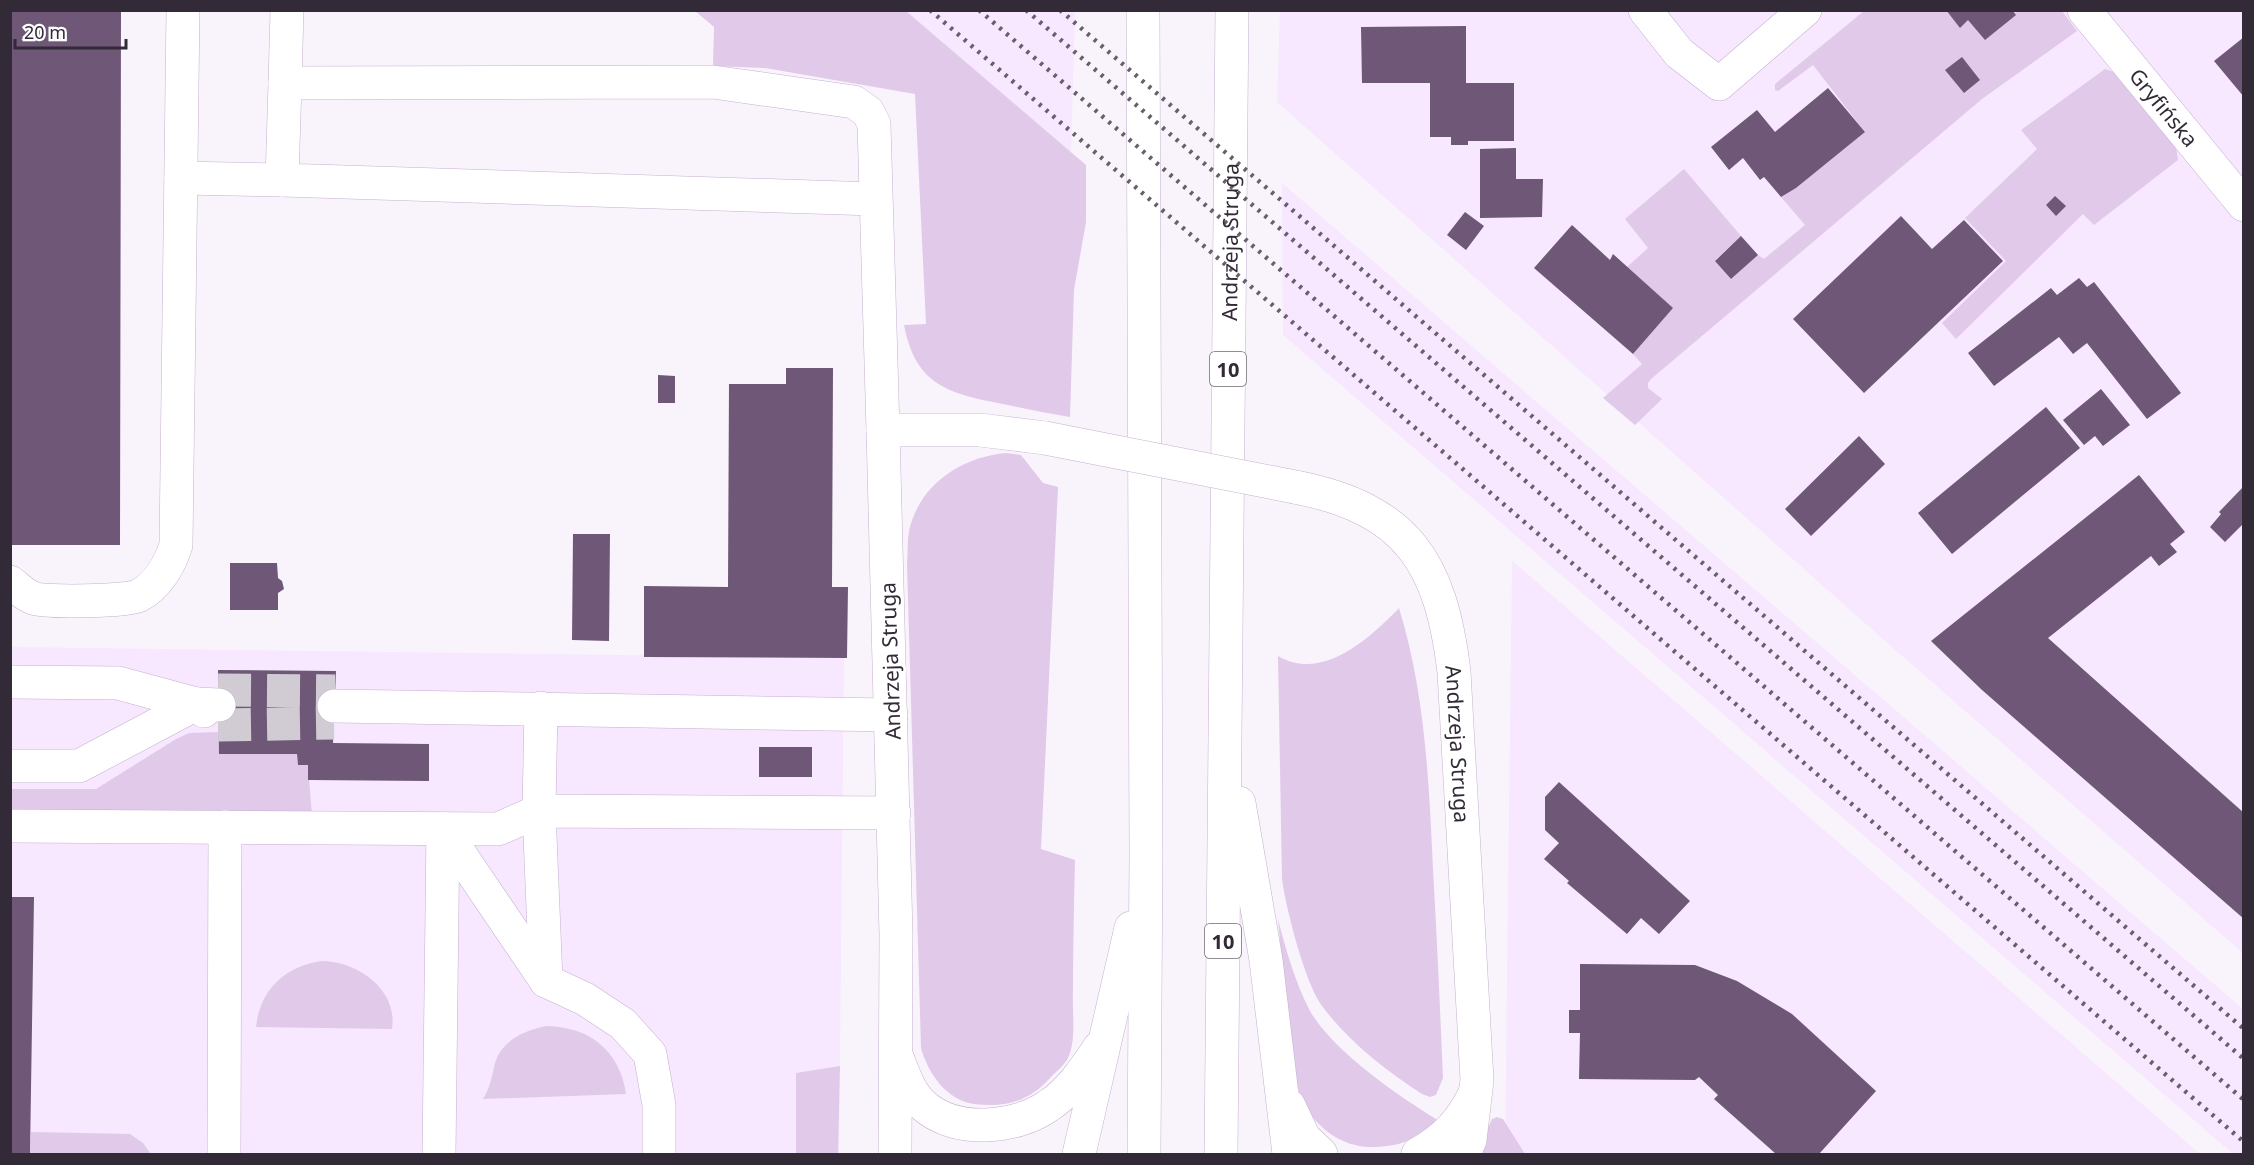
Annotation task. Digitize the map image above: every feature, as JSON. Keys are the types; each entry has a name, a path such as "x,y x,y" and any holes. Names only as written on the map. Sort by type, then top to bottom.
{"main road":[{"path":"10,582 34,599 114,600 138,596 155,582 171,563 176,545 183,10"},
{"path":"282,180 286,10"},
{"path":"1143,10 1146,855 1144,1155"},
{"name":"Andrzeja Struga","path":"1221,1155 1227,727 1232,10"},
{"path":"1645,10 1679,53 1719,84 1805,10"},
{"name":"Gryfińska","path":"2084,10 2244,205"},
{"path":"285,83 713,81 854,102 868,112 874,124 883,430"},
{"path":"181,178 875,199"},
{"name":"Andrzeja Struga","path":"895,1155 897,1057 894,813 883,430 980,430 1045,438 1295,487 1350,501 1385,522 1418,555 1433,578 1442,603 1449,630 1454,672 1477,1080 1470,1140 1464,1155"},
{"path":"10,682 118,682 213,706 79,766 10,766"},
{"path":"334,707 541,708 891,716"},
{"path":"541,708 539,811 546,981"},
{"path":"1227,727 1266,960 1289,1155"},
{"path":"10,826 498,829 539,811 894,813"},
{"path":"224,1155 225,827"},
{"path":"443,829 546,981 585,999 623,1024 650,1053 659,1105 658,1155"},
{"path":"439,1155 443,829"},
{"path":"1079,1155 1109,1031 1146,855"},
{"path":"897,1057 908,1087 924,1106 941,1116 958,1122 1012,1123 1048,1107 1081,1076 1109,1031"},
{"path":"1279,1076 1294,1120 1304,1138 1321,1155"},
{"path":"1418,1155 1457,1125 1475,1093"}],"shaded area":[{"path":"695,11 906,11 1086,165 1086,222 1074,290 1070,417 963,395 936,382 925,373 916,360 904,325 926,324 915,94 765,68 713,66 714,27"},
{"path":"906,11 1075,11 1071,152"},
{"path":"1280,11 2243,11 2243,953 1901,655 1277,102"},
{"path":"1864,11 2062,11 2077,31 1982,99 1651,379 1648,388 1662,399 1635,425 1603,398 1642,364 1633,354 1672,308 1627,267 1648,248 1625,219 1684,169 1741,236 1715,260 1731,279 1758,255 1764,259 1805,225 1781,197 1796,188 1865,132 1813,65 1778,91 1775,90 1775,84"},
{"path":"2105,69 2114,72 2176,147 2178,160 2094,225 2083,214 1956,339 1942,323 2006,261 1965,218 2037,149 2021,130"},
{"path":"1282,183 2243,1009 2243,1154 2233,1154 1283,335"},
{"path":"1006,453 1021,455 1043,483 1058,487 1041,849 1075,860 1073,1027 1072,1045 1067,1060 1043,1085 1017,1101 986,1105 964,1101 947,1091 933,1076 921,1048 907,564 908,535 914,515 932,487 944,476 973,460"},
{"path":"1512,561 2200,1154 1505,1154"},
{"path":"1399,608 1415,672 1430,803 1443,1078 1436,1095 1430,1097 1408,1085 1368,1055 1322,1006 1303,964 1282,879 1278,656 1295,663 1311,664 1328,660 1359,644"},
{"path":"11,647 844,658 839,1154 11,1154"},
{"path":"219,732 219,754 297,754 298,765 308,765 312,816 11,814 11,789 96,789 176,739 189,733"},
{"path":"1278,919 1300,989 1320,1026 1367,1071 1436,1119 1436,1123 1413,1139 1380,1147 1359,1146 1340,1140 1316,1121 1301,1099"},
{"path":"321,961 348,966 372,980 382,990 388,1002 392,1015 392,1029 256,1027 263,1002 276,982 296,969"},
{"path":"547,1026 576,1031 600,1044 617,1065 623,1078 626,1094 483,1099 498,1055 503,1048 523,1033"},
{"path":"840,1066 838,1154 796,1154 796,1073"},
{"path":"1497,1117 1503,1119 1525,1154 1476,1154 1492,1119"},
{"path":"31,1132 130,1134 143,1143 151,1154 30,1154"}],"building":[{"path":"10,10 121,10 120,545 10,545"},
{"path":"1946,10 2012,10 2016,15 1985,40 1968,20 1960,28"},
{"path":"1466,26 1466,83 1514,83 1514,141 1468,141 1468,145 1451,145 1451,137 1430,137 1430,83 1362,83 1361,27"},
{"path":"2244,37 2244,97 2214,61"},
{"path":"1962,57 1980,80 1964,93 1945,70"},
{"path":"1828,88 1865,132 1796,188 1781,197 1764,177 1760,180 1743,158 1729,170 1711,147 1757,110 1775,132"},
{"path":"1516,148 1516,179 1543,179 1542,217 1480,218 1480,149"},
{"path":"2055,196 2066,206 2056,216 2046,205"},
{"path":"1465,212 1484,226 1466,250 1447,235"},
{"path":"1901,216 1932,249 1964,220 2003,261 1864,393 1793,319"},
{"path":"1572,225 1610,260 1613,254 1673,308 1633,354 1534,268"},
{"path":"1741,236 1758,255 1731,279 1715,261"},
{"path":"2079,278 2087,287 2094,282 2181,393 2147,419 2087,343 2073,354 2059,337 1994,386 1968,353 2051,288 2057,295"},
{"path":"786,368 833,368 832,587 848,587 847,658 644,657 644,586 728,587 729,384 786,384"},
{"path":"658,375 675,376 675,403 658,403"},
{"path":"2101,389 2130,425 2103,446 2095,436 2084,445 2063,420"},
{"path":"2046,407 2080,448 1952,554 1918,513"},
{"path":"1859,436 1885,464 1811,536 1785,509"},
{"path":"2139,475 2185,532 2170,544 2177,552 2159,566 2151,556 2048,638 2244,813 2244,919 1982,690 1931,641"},
{"path":"2244,486 2244,523 2225,542 2210,527 2221,514 2219,512"},
{"path":"573,534 610,534 609,641 572,640"},
{"path":"230,563 277,563 278,578 282,581 284,589 278,593 278,610 230,610"},
{"path":"218,670 336,671 333,743 429,744 429,781 308,780 308,765 298,765 297,754 219,754"},
{"path":"759,747 812,747 812,777 759,777"},
{"path":"1559,782 1690,901 1659,934 1641,918 1627,934 1567,883 1569,881 1544,859 1559,843 1545,830 1545,797"},
{"path":"10,897 34,897 30,1154 10,1154"},
{"path":"1580,964 1695,965 1737,981 1792,1014 1876,1091 1819,1154 1776,1154 1714,1099 1718,1095 1699,1077 1695,1080 1579,1079 1580,1033 1569,1033 1569,1010 1580,1010"}],"tunnel":[{"path":"218,690 335,691"},
{"path":"218,725 334,723"}],"railway":[{"path":"930,10 2244,1142"},
{"path":"979,10 2244,1100"},
{"path":"1026,10 2244,1059"},
{"path":"1060,10 2244,1029"}]}
